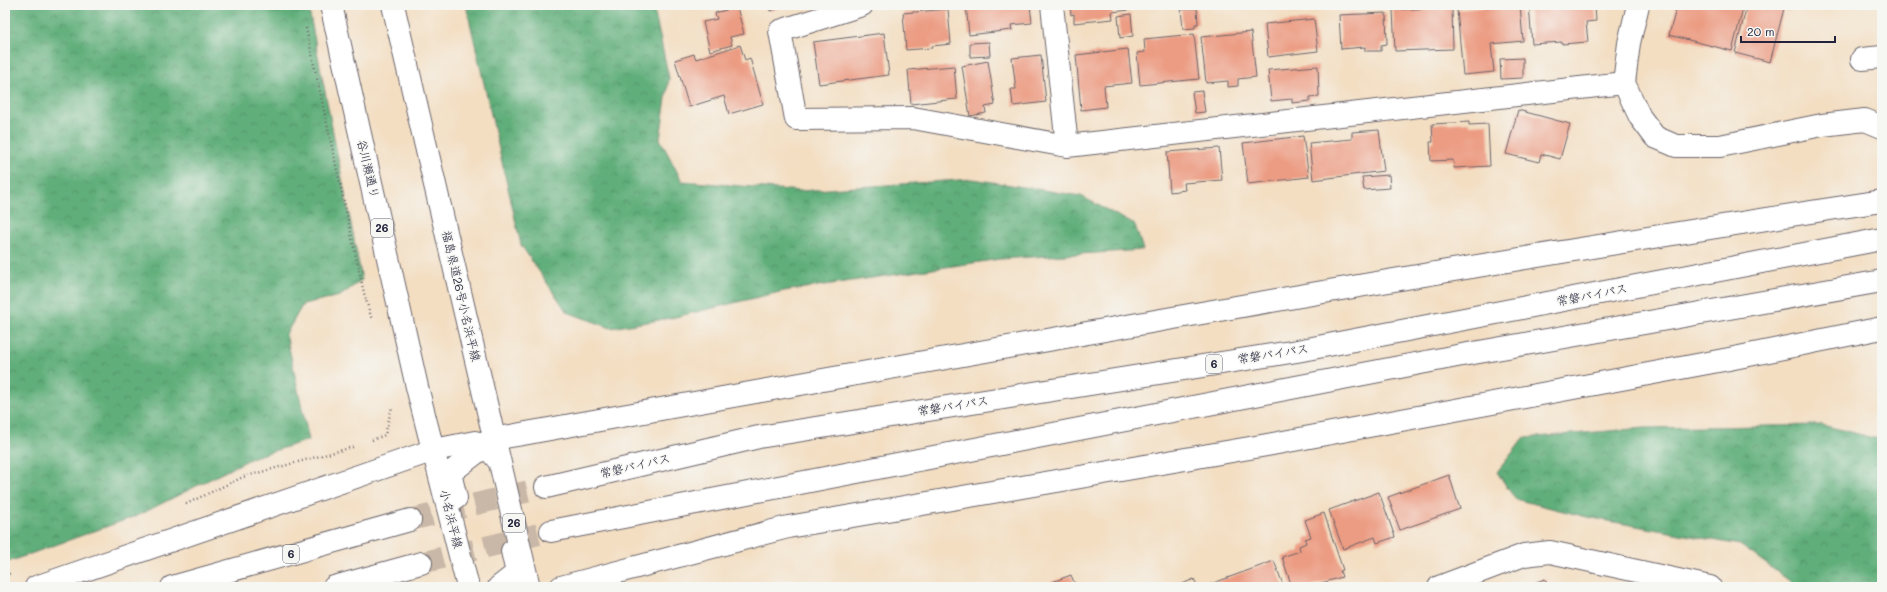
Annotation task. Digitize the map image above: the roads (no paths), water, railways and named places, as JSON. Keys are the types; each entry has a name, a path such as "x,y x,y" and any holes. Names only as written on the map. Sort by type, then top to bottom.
{"main road":[{"name":"谷川瀬通り","path":"332,5 417,387 434,450"},
{"name":"福島県道26号小名浜平線","path":"393,5 492,448 529,587"},
{"path":"862,5 780,31 796,119 913,118 1067,146 1624,83"},
{"path":"1052,5 1067,146"},
{"path":"1638,5 1629,43 1624,83 1640,117 1655,137 1676,146 1720,146 1822,125 1865,120 1882,128"},
{"path":"479,587 450,473 492,448 1252,304 1704,228 1882,201"},
{"name":"常磐バイパス","path":"546,487 759,437 1297,351 1882,239"},
{"path":"551,531 1462,355 1882,281"},
{"path":"561,587 788,527 1267,445 1729,359 1882,328"},
{"path":"36,587 434,450 475,442 492,448"},
{"path":"492,448 517,573 499,587"},
{"name":"小名浜平線","path":"434,450 468,587"},
{"name":"6","path":"172,587 410,520"},
{"path":"1439,587 1524,555 1550,552 1710,587"},
{"path":"334,587 421,563"}],"tunnel":[{"path":"410,520 546,487"},
{"path":"421,563 551,531"}]}
